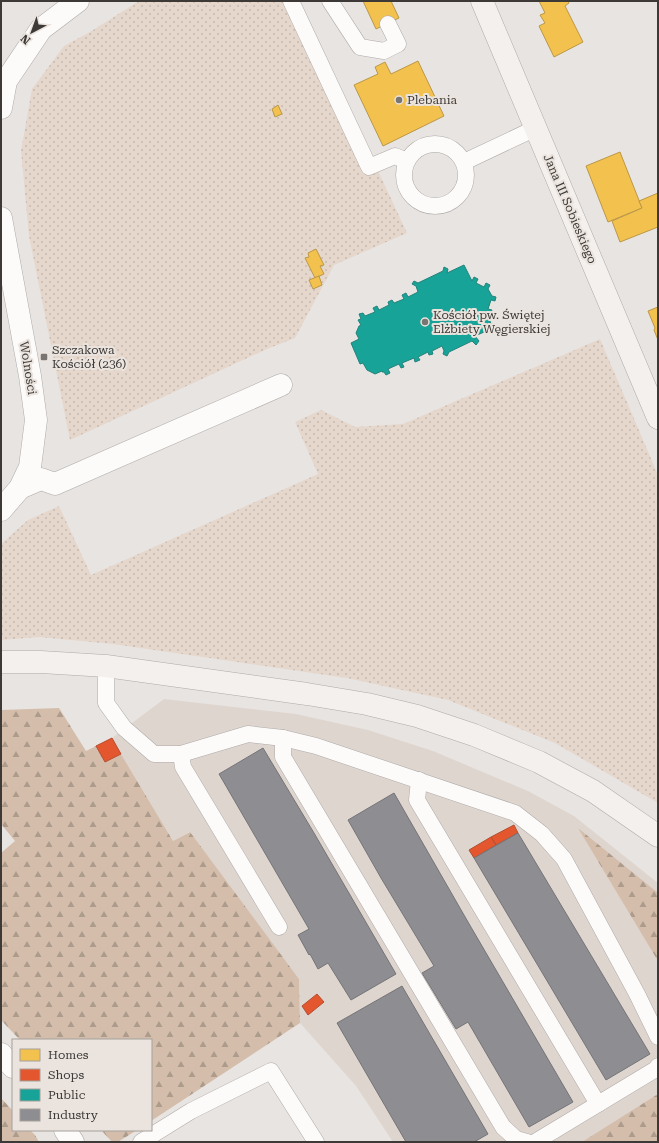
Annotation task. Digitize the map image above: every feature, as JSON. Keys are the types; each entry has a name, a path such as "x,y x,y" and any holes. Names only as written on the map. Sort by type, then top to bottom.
{"street":[{"path":"1,108 6,80 41,29 78,1"},
{"name":"Jana III Sobieskiego","path":"482,1 656,409"},
{"name":"Wolności","path":"1,218 30,376 36,420 30,467 20,488 1,510"},
{"path":"20,488 41,479 55,484 281,385"},
{"path":"1,662 42,662 106,666 307,694 367,704 417,716 474,735 539,762 593,791 658,836"},
{"path":"1,1054 12,1066"},
{"path":"66,1131 73,1142"}],"lane":[{"path":"291,1 369,168 395,156 407,161"},
{"path":"330,1 360,47 384,51 398,44 388,24"},
{"path":"464,162 536,128"},
{"path":"430,144 440,144 450,147 458,153 464,162 467,172 466,183 461,193 454,201 433,207 423,204 414,198 407,190 404,181 404,171 407,161 412,153 420,147 430,144"},
{"path":"106,666 106,703 124,728 154,754 181,754 248,734 283,738 316,746 515,813 542,834 564,859 637,994 658,1037"},
{"path":"283,738 283,757 503,1127 516,1139 527,1142"},
{"path":"181,754 183,767 279,927"},
{"path":"419,780 417,800 598,1104"},
{"path":"535,1142 656,1069 658,1066"},
{"path":"142,1142 191,1111 271,1071 316,1142"}],"shaded area":[{"path":"139,1 299,1 407,233 334,265 295,338 267,349 70,440 29,236 21,151 32,89 64,46 90,32"},
{"path":"600,339 658,475 658,803 555,743 448,700 347,678 113,644 39,637 1,640 1,544 28,520 59,506 91,575 318,474 295,422 321,410 355,427 403,424"},
{"path":"164,699 296,714 368,730 433,751 528,791 574,816 658,883 658,1142 393,1142 356,1086 300,1023 299,979 189,832 173,841 121,754 105,762 96,746 112,738"}],"green space":[{"path":"59,708 86,751 96,746 105,762 121,754 173,841 190,832 299,979 300,1023 152,1120 152,1039 19,1039 1,1020 1,853 15,841 1,824 1,710"},
{"path":"578,828 658,893 658,961"},
{"path":"658,1094 658,1142 582,1142"},
{"path":"1,1098 12,1110 12,1131 31,1131 39,1142 1,1142"},
{"path":"102,1131 135,1131 118,1142 112,1142"}],"building: Homes":[{"path":"363,1 391,1 399,18 376,29"},
{"path":"539,1 568,1 569,3 565,6 583,42 554,57 539,26 545,23 540,15 545,13"},
{"name":"Plebania","path":"418,61 444,116 383,146 354,85 378,74 375,67 385,62 391,74"},
{"path":"278,105 282,114 275,117 272,109"},
{"path":"620,152 642,208 608,222 586,166"},
{"path":"658,193 658,227 620,242 612,221 642,208 639,201"},
{"path":"316,249 324,265 320,266 324,274 315,278 305,258 309,257 308,253"},
{"path":"319,276 322,285 313,289 309,280"},
{"path":"658,307 658,340 648,311"}],"building: Shops":[{"path":"112,738 121,754 105,762 96,746"},
{"path":"514,825 518,833 496,845 491,837"},
{"path":"491,837 496,845 474,858 469,850"},
{"path":"317,994 324,1002 308,1015 302,1006"}],"building: Public":[{"name":"Kościół pw. Świętej Elżbiety Węgierskiej","path":"464,265 472,281 474,277 478,279 476,283 484,287 486,283 490,285 488,289 492,296 496,297 495,301 491,300 488,309 492,310 490,314 486,312 493,328 475,336 479,341 476,345 472,341 449,352 447,356 443,354 444,351 442,346 432,351 433,354 429,355 428,352 418,357 420,360 415,362 414,358 402,363 404,367 401,368 399,364 388,369 390,373 386,375 382,371 375,374 367,370 363,363 360,364 351,343 359,339 356,333 361,325 358,320 361,319 359,314 363,313 365,316 375,312 373,308 377,306 379,310 389,305 388,302 392,300 394,303 404,299 402,295 406,293 408,297 418,292 416,286 412,284 414,281 418,283 443,271 444,267 448,269 447,273"}],"building: Industry":[{"path":"263,748 396,974 351,1000 328,963 318,969 310,954 309,955 298,935 309,929 219,774"},
{"path":"394,793 573,1102 529,1127 468,1022 456,1029 422,973 434,966 348,820"},
{"path":"518,833 650,1054 606,1080 474,858"},
{"path":"402,986 488,1134 474,1142 406,1142 337,1023"}],"place":[{"name":"Plebania","path":"399,100"},
{"name":"Kościół pw. Świętej Elżbiety Węgierskiej","path":"425,322"},
{"name":"Szczakowa Kościół (236)","path":"44,357"}]}
